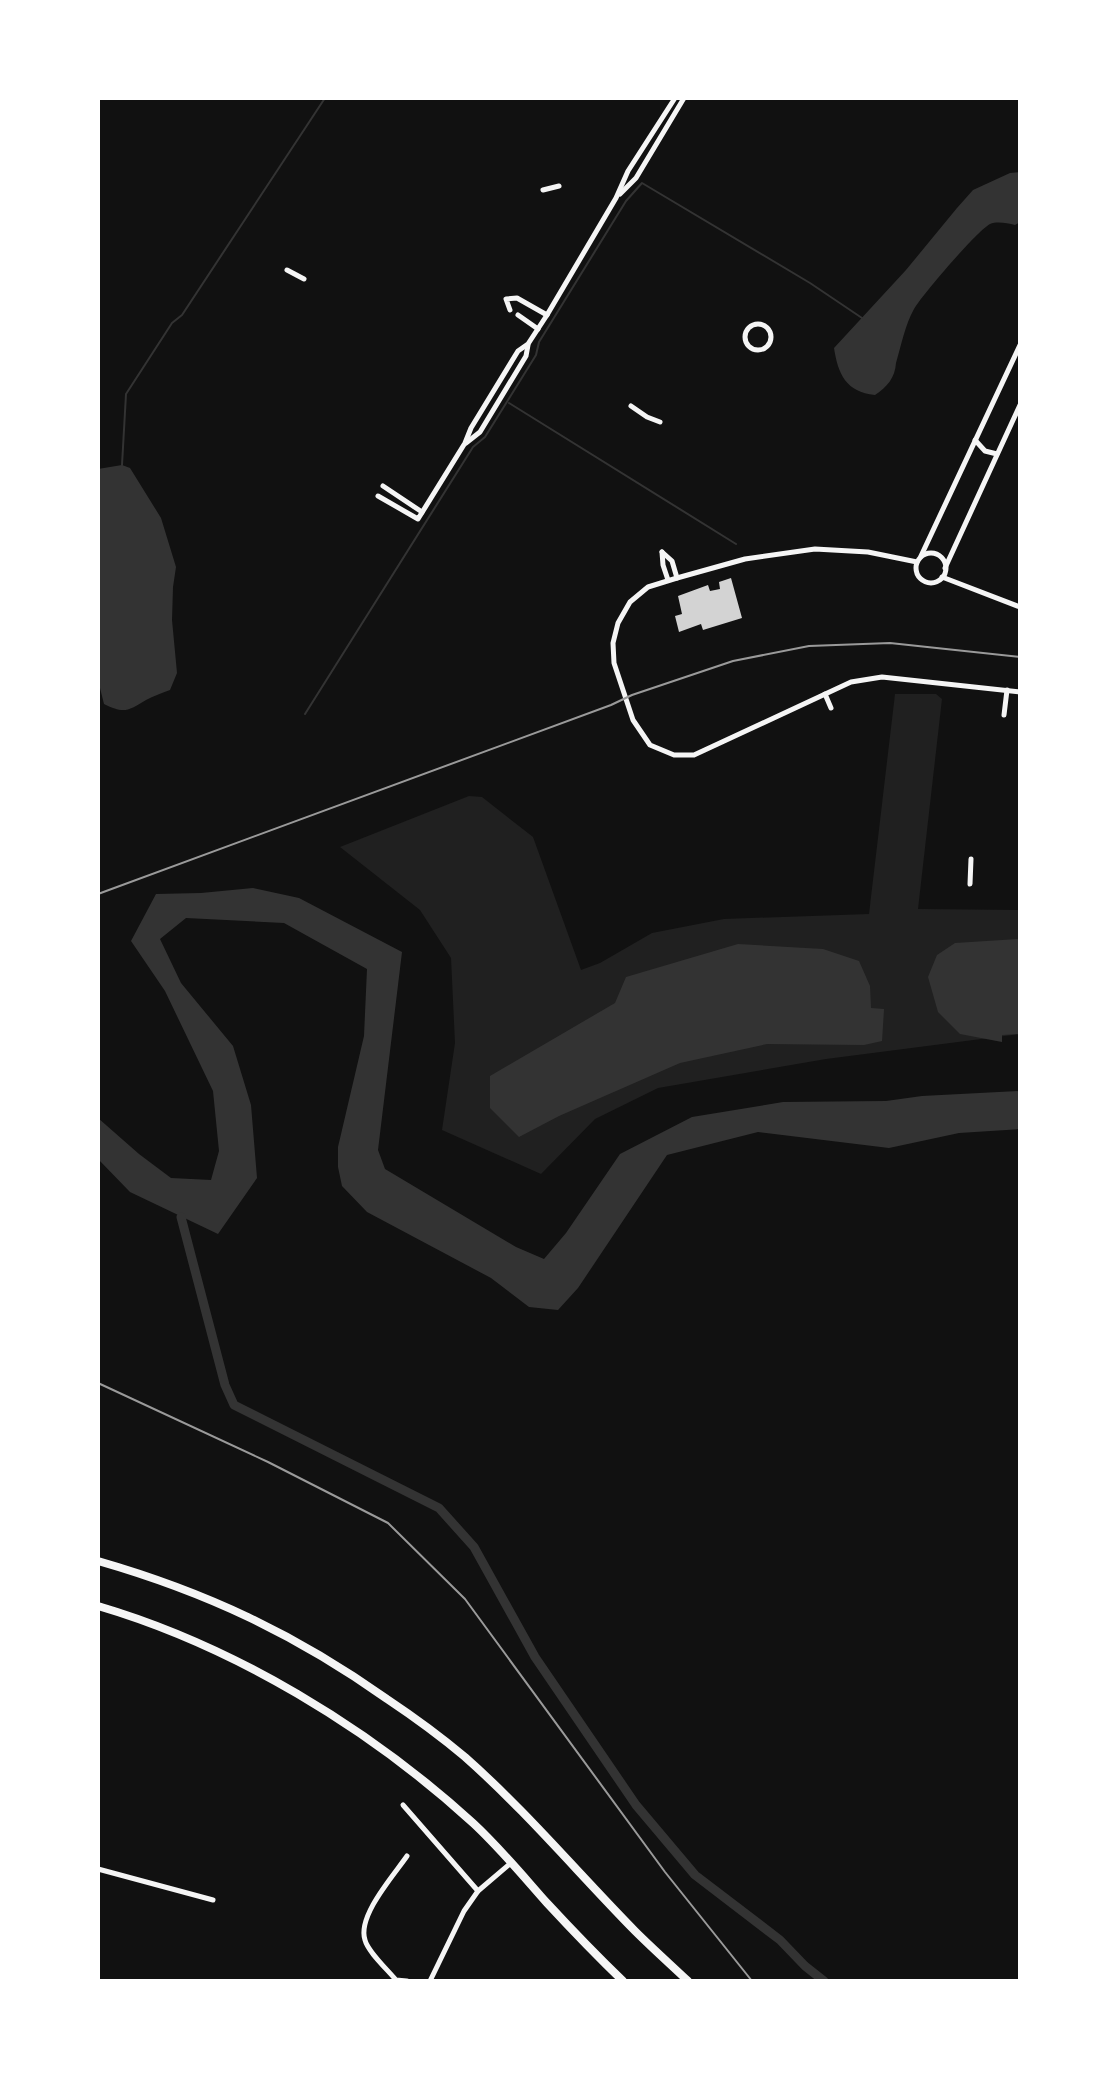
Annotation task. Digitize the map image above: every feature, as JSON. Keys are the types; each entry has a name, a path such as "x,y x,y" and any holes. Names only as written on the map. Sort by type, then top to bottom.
{"highway":[{"path":"98,1561 240,1611 314,1650 401,1708 438,1735 504,1794 636,1932 688,1981"},
{"path":"98,1606 195,1642 265,1675 392,1758 473,1823 623,1981"}],"street":[{"path":"378,496 418,519 518,351 528,344 547,315 616,198 628,171 675,98"},
{"path":"616,198 636,178 684,98"},
{"path":"543,190 559,186"},
{"path":"287,270 304,279"},
{"path":"510,310 506,299 517,298 547,315"},
{"path":"518,315 538,329"},
{"path":"756,324 764,325 771,340 767,347 759,350 751,348 745,337 748,329 756,324"},
{"path":"465,443 480,432 526,356 528,344"},
{"path":"1020,345 917,562 917,572 923,580 933,582 942,577 1020,405"},
{"path":"631,406 660,422"},
{"path":"975,440 985,451 998,454"},
{"path":"383,486 422,512"},
{"path":"917,562 868,552 815,549 745,559 648,587 630,602 618,623 613,643 614,663 633,720 650,745 674,755 694,755 851,682 882,677 1020,692"},
{"path":"668,580 662,552 672,561 677,578"},
{"path":"921,556 937,555 942,558 945,568"},
{"path":"942,577 1020,607"},
{"path":"1004,715 1007,690"},
{"path":"825,694 831,708"},
{"path":"970,884 971,859"},
{"path":"403,1805 478,1891"},
{"path":"407,1856 368,1914 363,1927 366,1943 396,1980 407,1981"},
{"path":"430,1981 464,1911 478,1891 512,1862"},
{"path":"98,1869 213,1900"}],"shaded area":[{"path":"1020,172 1020,222 1015,225 999,222 983,229 928,291 911,315 894,373 883,389 875,395 850,386 841,374 834,348 906,270 973,190 1010,173"},
{"path":"122,465 130,468 161,518 176,567 172,620 177,673 170,690 130,709 121,710 104,704 100,688 98,469"},
{"path":"895,694 936,694 942,699 918,909 1020,910 1020,1034 826,1059 658,1088 595,1119 541,1174 442,1130 455,1043 451,958 420,910 340,847 469,796 482,797 533,837 581,970 600,963 652,933 724,919 869,914"},
{"path":"253,888 299,898 402,952 378,1150 385,1169 516,1247 544,1259 566,1233 620,1154 692,1117 783,1102 886,1101 1020,1091 1020,1129 959,1133 889,1148 758,1132 667,1155 578,1288 558,1310 529,1307 491,1278 367,1212 342,1186 338,1147 364,1036 367,969 284,923 186,918 160,939 181,983 233,1046 251,1105 257,1178 218,1234 130,1192 98,1159 98,1118 171,1178 211,1180 219,1151 213,1091 165,991 131,941 156,894"},
{"path":"1020,939 1020,1034 1002,1035 1002,1042 960,1034 938,1012 928,977 937,955 955,943"},
{"path":"738,944 823,949 859,961 870,986 871,1008 884,1009 882,1041 864,1045 767,1044 680,1063 519,1137 490,1108 490,1076 615,1003 626,977"}],"building":[{"path":"731,578 742,618 703,630 701,624 679,632 675,616 682,614 678,596 708,585 710,591 720,589 719,582"}],"waterway":[{"path":"122,465 126,394 325,98"},
{"path":"305,714 473,447 485,437 626,201 642,183 810,283 862,318"},
{"path":"509,403 736,544"},
{"path":"181,1217 225,1385 234,1405 439,1508 474,1547 535,1657 636,1805 695,1875 780,1940 824,1981"}],"railway":[{"path":"98,894 632,695 733,661 809,646 890,643 1020,657"},
{"path":"98,1383 268,1462 388,1523 465,1599 665,1872 752,1981"}]}
